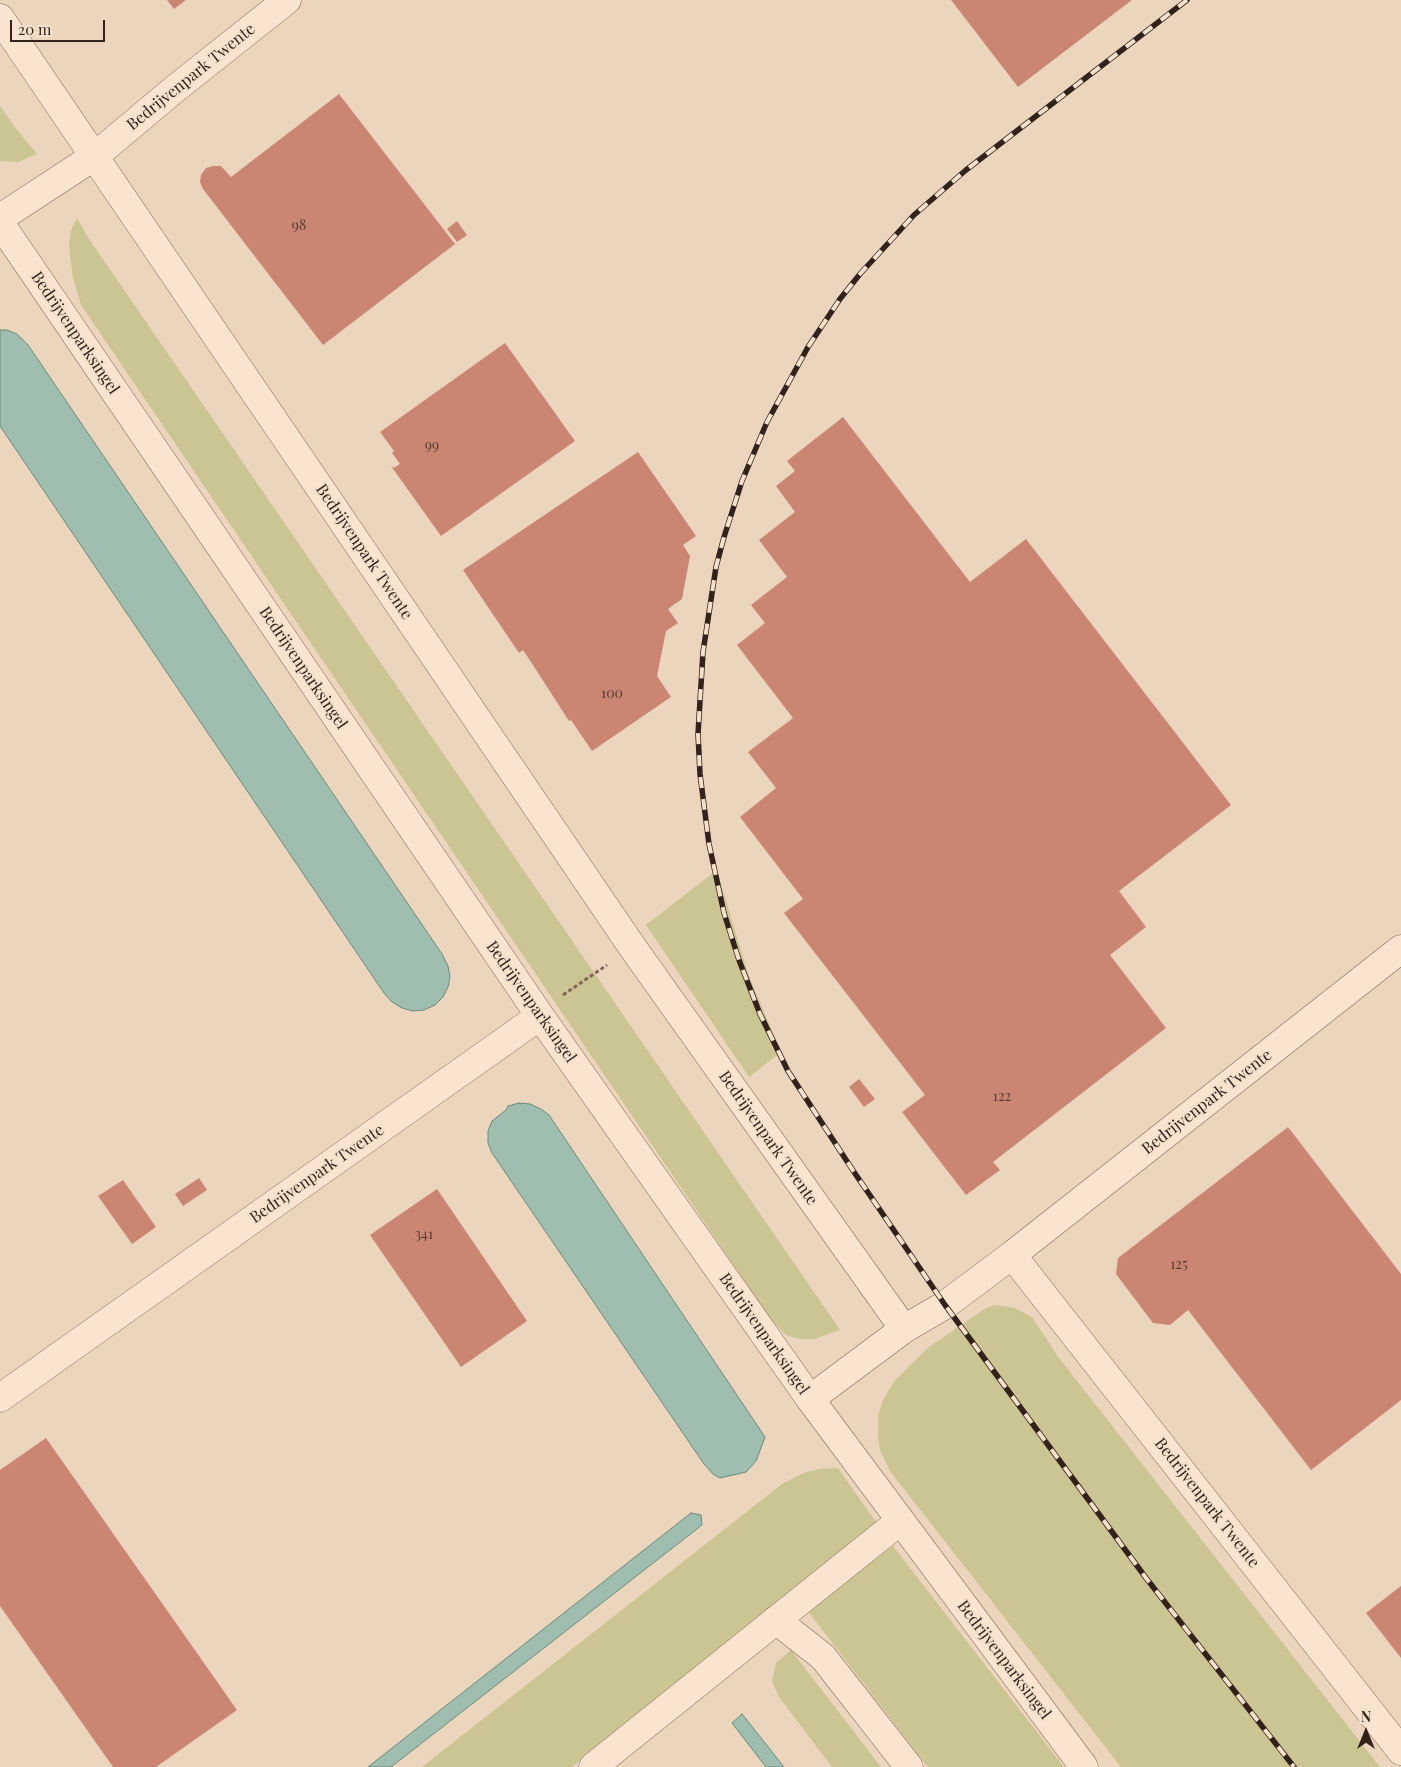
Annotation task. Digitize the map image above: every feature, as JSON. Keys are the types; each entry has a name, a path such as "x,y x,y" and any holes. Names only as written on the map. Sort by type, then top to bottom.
{"street":[{"name":"Bedrijvenpark Twente","path":"0,218 94,156 287,0"},
{"name":"Bedrijvenpark Twente","path":"0,18 632,948 904,1329"},
{"name":"Bedrijvenparksingel","path":"0,223 540,1016 810,1399 1084,1767"},
{"name":"Bedrijvenpark Twente","path":"810,1399 904,1329 945,1305 1012,1255 1401,949"},
{"name":"Bedrijvenpark Twente","path":"0,1398 540,1016"},
{"name":"Bedrijvenpark Twente","path":"1012,1255 1401,1751"},
{"path":"593,1767 900,1521"},
{"path":"776,1620 823,1657 909,1767"}],"path":[{"path":"540,1016 553,1001 632,948"}],"shaded area":[{"path":"0,106 37,154 18,162 0,161"},
{"path":"77,218 89,239 840,1330 814,1339 800,1339 786,1335 771,1320 81,305 73,278 69,246 71,230"},
{"path":"0,330 7,330 17,334 28,345 442,954 448,966 450,977 443,997 435,1005 424,1010 413,1011 402,1008 392,1002 384,993 0,426"},
{"path":"717,870 748,974 781,1052 749,1077 646,925"},
{"path":"519,1103 530,1104 549,1115 765,1437 756,1461 746,1472 720,1478 713,1474 704,1464 492,1153 488,1143 488,1131 492,1121 506,1110 508,1106"},
{"path":"995,1305 1015,1308 1032,1317 1059,1358 1380,1767 1121,1767 890,1471 880,1450 878,1416 883,1400 895,1380 929,1347 986,1308"},
{"path":"838,1468 878,1525 572,1767 422,1767 782,1484 806,1472"},
{"path":"691,1513 701,1515 702,1525 391,1767 368,1767"},
{"path":"893,1546 1064,1767 928,1767 807,1610"},
{"path":"791,1650 881,1767 832,1767 779,1697 772,1681 776,1663"},
{"path":"742,1714 784,1767 766,1767 732,1723"}],"building":[{"path":"167,0 186,0 174,9"},
{"path":"951,0 1132,0 1018,87"},
{"path":"339,94 455,244 323,345 203,189 200,182 201,175 206,168 213,166 221,166 231,177"},
{"path":"457,221 467,235 457,242 447,229"},
{"path":"505,343 575,441 441,536 391,466 394,468 400,464 392,453 394,451 380,432"},
{"path":"843,417 970,582 1026,539 1231,805 1119,891 1146,927 1110,955 1166,1028 993,1162 1000,1170 966,1195 902,1112 925,1095 784,913 803,899 740,817 776,788 748,752 793,718 737,645 765,623 751,605 787,577 759,540 795,512 776,486 795,471 787,461"},
{"path":"638,452 696,536 683,545 690,556 682,599 668,609 678,623 666,631 657,676 671,697 592,751 571,720 569,721 523,650 519,653 463,570"},
{"path":"859,1079 875,1099 864,1107 849,1087"},
{"path":"1288,1127 1401,1274 1401,1400 1311,1470 1188,1310 1170,1325 1153,1323 1116,1274 1118,1258"},
{"path":"199,1178 207,1190 183,1206 175,1194"},
{"path":"123,1180 156,1227 132,1244 98,1196"},
{"path":"437,1189 527,1321 461,1367 370,1235"},
{"path":"46,1438 237,1710 156,1767 113,1767 0,1606 0,1470"},
{"path":"1401,1586 1401,1658 1366,1613"}],"railway":[{"path":"1187,0 966,170 914,215 860,274 840,299 808,347 767,422 742,481 716,567 703,652 698,734 700,774 709,844 724,913 739,960 760,1014 788,1071 945,1305 1146,1578 1294,1767"}]}
